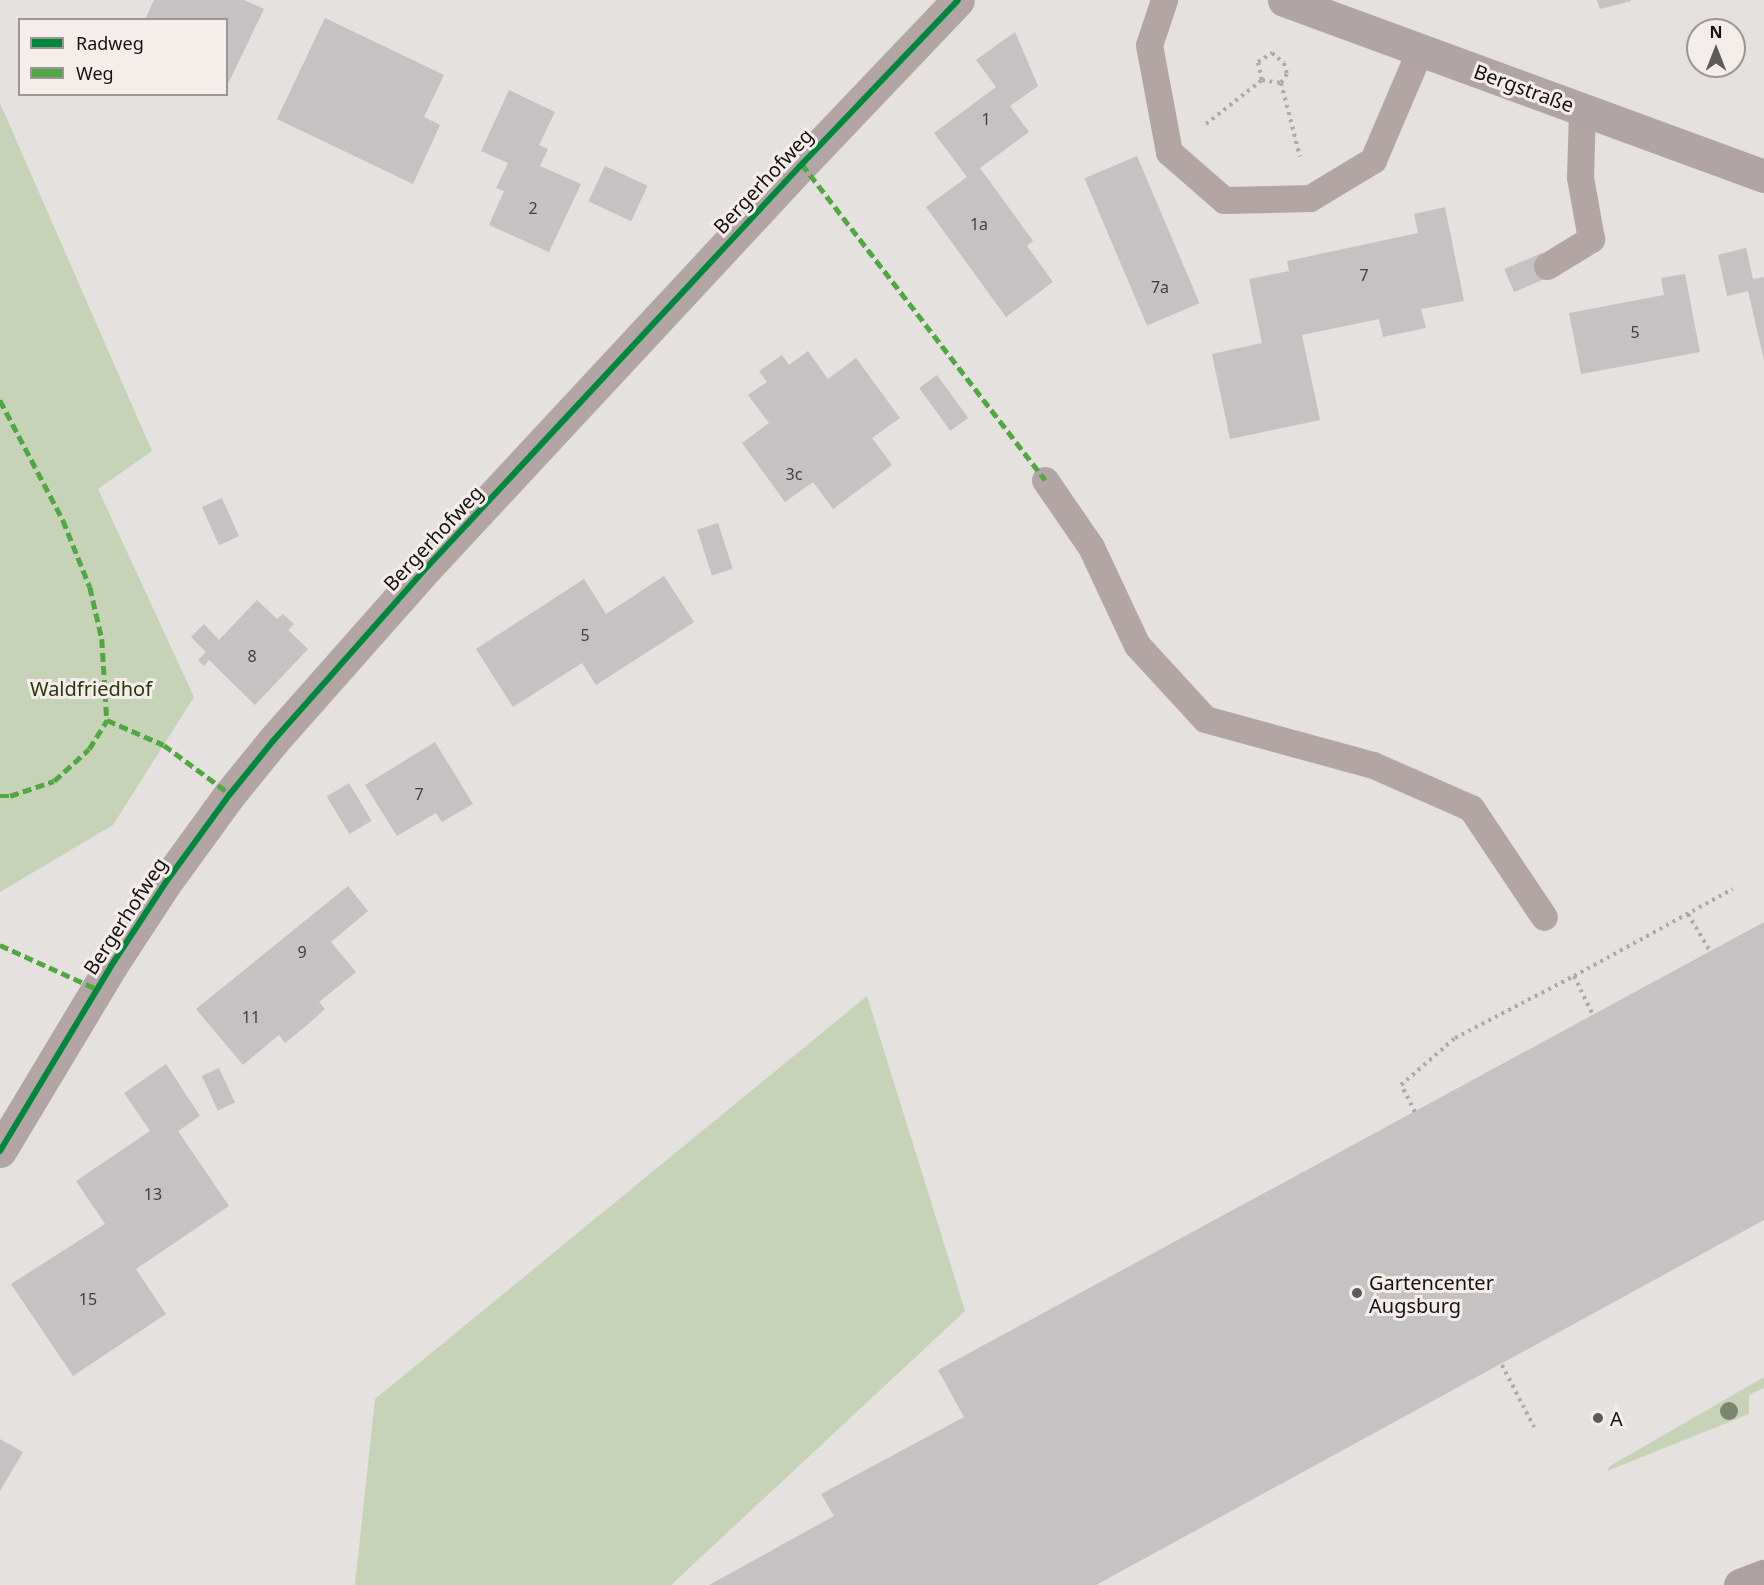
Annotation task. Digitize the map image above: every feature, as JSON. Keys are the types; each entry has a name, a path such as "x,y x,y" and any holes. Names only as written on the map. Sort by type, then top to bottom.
{"highway":[{"path":"1740,1585 1764,1576"}],"main road":[{"name":"Bergstraße","path":"1284,0 1764,176"}],"street":[{"name":"Bergerhofweg","path":"0,1151 111,966 166,882 230,794 273,741 428,566 866,95 958,0"}],"lane":[{"path":"1164,0 1149,45 1168,152 1224,200 1310,198 1373,160 1420,50"},
{"path":"1547,266 1591,239 1580,177 1582,109"},
{"path":"1046,480 1091,547 1137,645 1205,719 1373,765 1471,808 1544,917"}],"path":[{"path":"1262,80 1258,62 1272,53 1284,63 1287,74 1281,83 1310,198"},
{"path":"1168,152 1262,80 1281,83"},
{"path":"1414,1112 1401,1085 1455,1038 1733,889"},
{"path":"1688,914 1710,951"},
{"path":"1574,976 1593,1015"},
{"path":"1502,1365 1534,1427"}],"green space":[{"name":"Waldfriedhof","path":"0,103 152,451 98,489 194,697 113,825 0,892"},
{"path":"867,996 965,1311 671,1585 355,1585 375,1399"},
{"path":"1764,1377 1764,1388 1749,1395 1749,1414 1607,1471 1610,1466"}],"building":[{"path":"154,0 244,0 264,9 228,84 228,18 146,18"},
{"path":"1597,0 1631,0 1631,1 1600,9"},
{"path":"325,18 444,75 424,117 440,125 413,184 277,119"},
{"path":"1015,32 1038,86 1010,106 1029,132 980,168 1033,241 1027,246 1053,282 1006,317 926,207 967,177 934,133 996,87 976,60"},
{"path":"509,90 555,112 539,145 548,149 540,166 581,184 549,252 489,225 504,191 496,188 508,163 481,151"},
{"path":"1137,156 1200,303 1147,326 1085,178"},
{"path":"605,166 648,186 631,221 589,201"},
{"path":"1445,207 1464,301 1421,309 1426,328 1383,337 1379,319 1302,335 1320,420 1230,439 1212,354 1262,343 1249,279 1289,271 1287,261 1418,233 1414,214"},
{"path":"1746,248 1753,279 1764,277 1764,360 1748,291 1727,296 1718,255"},
{"path":"1542,253 1552,276 1514,292 1504,269"},
{"path":"1685,274 1700,352 1581,374 1569,313 1664,295 1661,278"},
{"path":"808,351 828,379 856,358 900,418 872,438 892,465 833,509 813,482 785,502 742,443 769,423 748,395 767,382 759,371 782,355 789,365"},
{"path":"937,375 968,418 950,431 919,388"},
{"path":"222,498 239,536 219,545 202,507"},
{"path":"718,523 733,569 712,575 697,530"},
{"path":"664,576 694,622 596,685 582,663 513,707 476,649 584,579 606,614"},
{"path":"257,600 277,619 283,614 294,624 288,630 308,649 255,705 209,660 204,666 198,660 206,652 191,637 204,624 219,640"},
{"path":"435,742 473,804 442,822 436,813 397,836 365,785"},
{"path":"349,783 372,821 349,834 327,796"},
{"path":"348,886 368,911 331,942 356,972 319,1002 325,1009 306,1026 285,1043 279,1035 243,1065 196,1009"},
{"name":"Gartencenter Augsburg","path":"1764,922 1764,1220 1096,1585 709,1585 834,1516 821,1494 964,1417 938,1370"},
{"path":"166,1064 200,1116 178,1131 229,1206 136,1269 166,1314 73,1376 11,1284 105,1224 76,1181 150,1131 124,1093"},
{"path":"219,1068 235,1102 218,1110 202,1076"},
{"path":"0,1439 23,1452 0,1491"}],"marked path":[{"path":"802,164 1045,480"},
{"path":"0,400 63,520 90,587 102,639 107,720 164,745 230,794"},
{"path":"0,796 10,796 54,781 89,749 107,720"},
{"path":"0,945 97,989"}],"cycle path":[{"path":"0,1151 111,966 166,882 230,794 273,741 428,566 958,0"}],"place":[{"name":"Gartencenter Augsburg","path":"1357,1293"},
{"name":"A","path":"1598,1418"}]}
